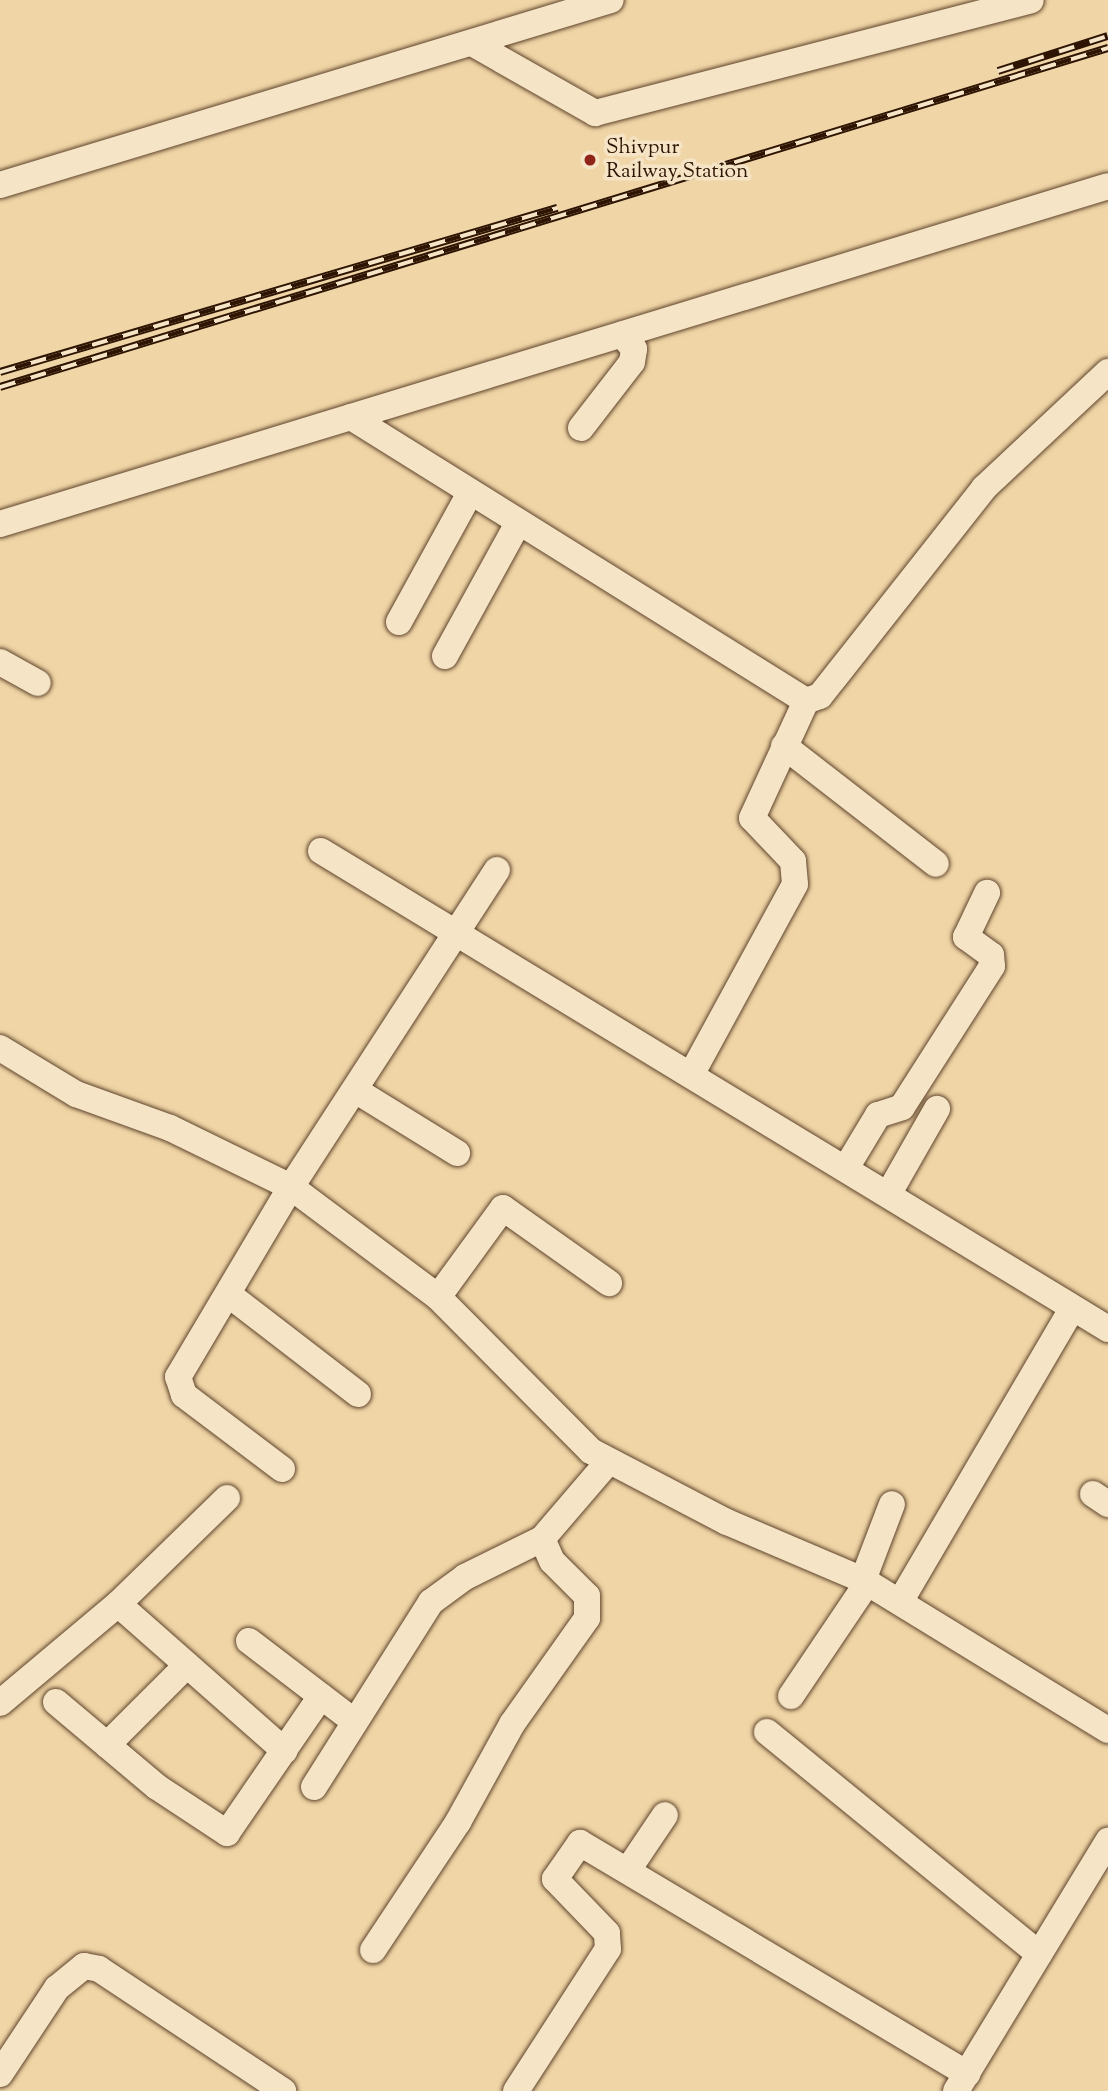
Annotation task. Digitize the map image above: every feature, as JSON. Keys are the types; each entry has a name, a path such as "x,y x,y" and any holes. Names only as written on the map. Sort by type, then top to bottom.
{"street":[{"path":"0,186 611,0"},
{"path":"472,43 595,113 1031,0"},
{"path":"0,524 1108,186"},
{"path":"581,428 632,362 634,349 622,334"},
{"path":"691,1076 795,884 793,862 752,818 806,701 820,696 984,488 1108,372"},
{"path":"351,417 806,701"},
{"path":"399,622 470,493"},
{"path":"445,656 518,523"},
{"path":"0,662 38,683"},
{"path":"784,746 936,864"},
{"path":"321,851 455,935 846,1168 1108,1329"},
{"path":"282,1469 178,1389 178,1377 291,1187 497,870"},
{"path":"846,1168 878,1115 902,1107 992,966 991,955 966,937 987,893"},
{"path":"0,1048 76,1094 170,1128 291,1187 438,1297 608,1462 866,1581 1108,1730"},
{"path":"355,1090 457,1153"},
{"path":"889,1194 937,1109"},
{"path":"438,1297 503,1208 609,1283"},
{"path":"228,1294 358,1394"},
{"path":"900,1602 1072,1308"},
{"path":"314,1787 431,1602 465,1577 542,1539 608,1462"},
{"path":"0,1703 118,1604 227,1498"},
{"path":"792,1696 866,1581 892,1504"},
{"path":"373,1950 458,1822 506,1732 587,1618 587,1596 552,1561 542,1539"},
{"path":"118,1604 285,1751"},
{"path":"249,1641 355,1722"},
{"path":"107,1745 187,1665"},
{"path":"57,1702 107,1745 227,1833 321,1696"},
{"path":"767,1732 1039,1954"},
{"path":"628,1870 665,1815"},
{"path":"516,2091 608,1949 607,1933 558,1884 557,1872 580,1843 628,1870 962,2082 1108,1841"},
{"path":"0,2074 57,1988 84,1966 99,1969 283,2091"}],"railway":[{"path":"998,71 1108,36"},
{"path":"0,387 1108,48"},
{"path":"0,372 557,208"}],"place":[{"name":"Shivpur Railway Station","path":"590,160"}]}
